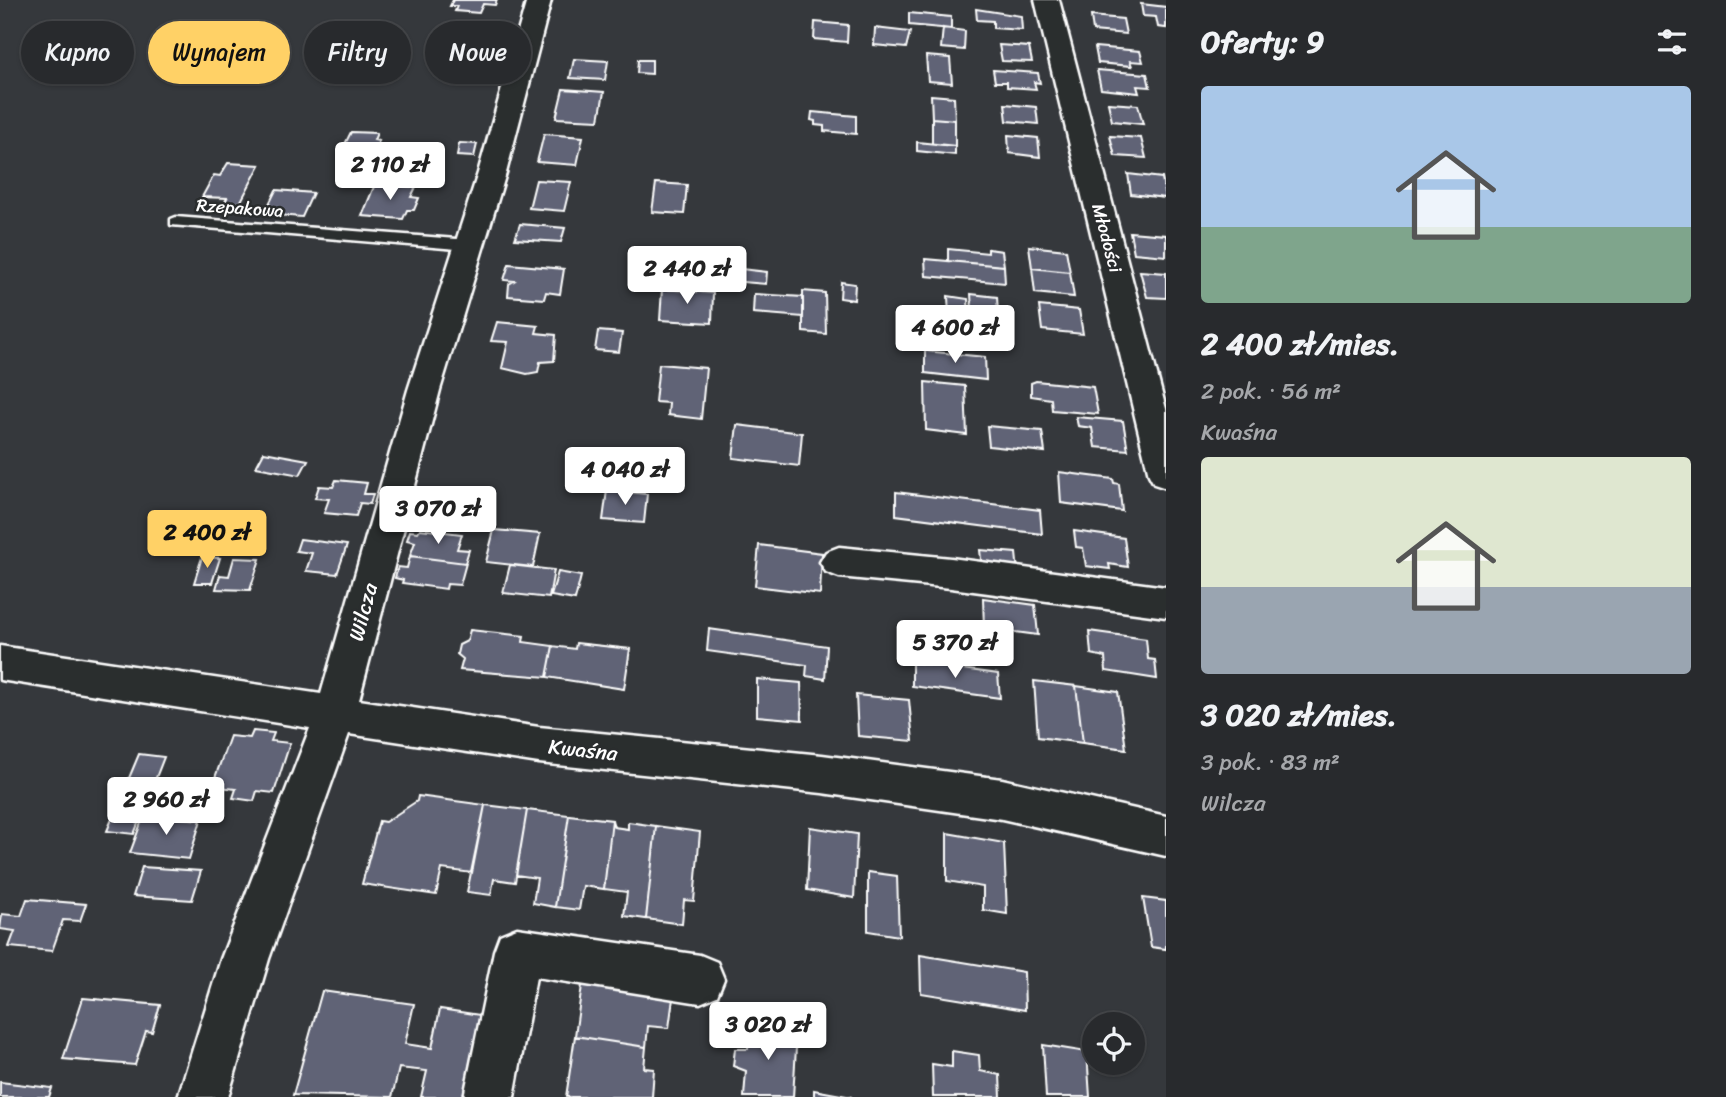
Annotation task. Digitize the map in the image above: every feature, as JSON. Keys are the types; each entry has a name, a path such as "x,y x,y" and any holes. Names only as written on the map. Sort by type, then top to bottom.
{"street":[{"name":"Wilcza","path":"203,1097 245,960 335,715 424,390 539,0"},
{"name":"Młodości","path":"1047,0 1166,475"},
{"path":"839,562 951,573 1166,602"},
{"name":"Kwaśna","path":"0,663 539,745 822,774 1002,799 1166,836"},
{"path":"489,1097 517,951 700,979"}],"lane":[{"name":"Rzepakowa","path":"176,222 469,244"}],"building":[{"path":"453,0 497,0 495,5 483,4 479,13 455,11 457,6 450,6"},
{"path":"1141,4 1166,7 1166,28 1158,27 1156,17 1143,16"},
{"path":"976,9 1021,16 1022,30 993,28 993,21 977,20"},
{"path":"909,13 951,17 951,29 909,25"},
{"path":"1091,16 1123,19 1126,34 1093,31"},
{"path":"815,22 848,25 847,42 814,39"},
{"path":"875,28 910,32 906,48 874,45"},
{"path":"943,28 965,31 964,50 941,48"},
{"path":"999,45 1029,47 1032,62 1002,61"},
{"path":"1095,47 1140,51 1143,62 1130,61 1132,66 1098,63"},
{"path":"926,56 950,58 952,83 928,81"},
{"path":"574,59 608,61 605,80 570,78"},
{"path":"638,60 652,60 652,74 637,73"},
{"path":"993,70 1038,73 1040,83 1034,82 1036,89 1007,87 1007,82 995,82"},
{"path":"1097,70 1147,74 1150,87 1137,86 1139,93 1101,89"},
{"path":"563,89 604,92 599,120 556,118"},
{"path":"931,95 954,97 955,120 932,118"},
{"path":"1108,103 1138,105 1143,124 1112,121"},
{"path":"1005,104 1036,107 1038,124 1007,121"},
{"path":"812,112 856,116 856,134 824,131 824,126 815,125 815,121 811,120"},
{"path":"932,118 955,120 955,146 932,144"},
{"path":"351,132 377,133 374,140 379,141 370,148 344,146"},
{"path":"544,134 583,137 577,165 537,162"},
{"path":"1008,135 1038,138 1040,157 1009,153"},
{"path":"1110,136 1141,138 1146,158 1115,156"},
{"path":"917,142 955,146 955,155 917,151"},
{"path":"459,143 477,144 474,157 457,156"},
{"path":"344,146 377,148 372,158 340,155"},
{"path":"420,162 439,163 436,172 417,171"},
{"path":"228,163 260,165 240,203 225,202 227,198 202,197 214,175 220,176"},
{"path":"1128,174 1162,178 1166,198 1131,194"},
{"path":"536,180 571,182 564,211 529,208"},
{"path":"656,183 687,185 684,214 652,212"},
{"path":"375,184 416,187 411,197 419,198 414,210 407,210 403,219 362,216"},
{"path":"276,190 313,193 302,217 264,214"},
{"path":"520,224 565,228 561,242 515,239"},
{"path":"1130,232 1166,235 1166,256 1134,253"},
{"path":"1029,246 1066,250 1070,272 1032,268"},
{"path":"948,249 988,253 988,249 1002,251 1004,266 948,261"},
{"path":"925,259 1004,266 1005,283 926,276"},
{"path":"509,264 564,269 560,294 546,292 544,299 508,296 509,284 514,281 504,280"},
{"path":"732,268 767,272 766,284 731,281"},
{"path":"1032,268 1070,272 1074,297 1035,293"},
{"path":"1140,271 1166,273 1166,298 1147,297"},
{"path":"841,282 855,284 854,300 840,298"},
{"path":"662,289 713,293 712,323 660,320"},
{"path":"803,291 825,293 826,334 803,332"},
{"path":"754,294 803,297 803,317 753,313"},
{"path":"971,294 997,297 999,329 973,326"},
{"path":"948,296 968,299 969,320 949,317"},
{"path":"1039,306 1079,310 1083,334 1042,330"},
{"path":"497,322 538,326 536,333 556,335 554,361 540,362 538,372 527,374 502,368 508,342 491,341"},
{"path":"598,331 622,333 619,352 595,350"},
{"path":"925,351 985,357 986,380 925,373"},
{"path":"659,364 706,368 701,419 668,415 669,403 655,402"},
{"path":"1036,381 1093,387 1098,414 1052,410 1051,399 1031,396 1031,383"},
{"path":"925,382 965,386 967,435 926,430"},
{"path":"1076,417 1123,421 1128,450 1095,447 1092,428 1078,426"},
{"path":"737,425 802,433 799,466 733,458"},
{"path":"987,426 1042,431 1045,452 989,446"},
{"path":"264,452 308,460 300,475 256,467"},
{"path":"1059,472 1113,479 1114,483 1119,484 1122,511 1061,503"},
{"path":"336,480 367,483 364,494 373,494 370,504 360,503 356,516 324,513 329,499 315,498 319,486 333,487"},
{"path":"607,490 647,494 644,523 603,520"},
{"path":"896,492 1040,510 1042,534 896,515"},
{"path":"420,529 462,534 457,549 469,550 465,563 410,556 415,542 407,540 410,531 418,532"},
{"path":"494,530 540,534 533,567 486,562"},
{"path":"1074,531 1124,538 1128,567 1109,564 1110,569 1086,566 1083,548 1076,547"},
{"path":"300,539 347,545 337,574 306,571 312,553 296,551"},
{"path":"759,545 822,553 820,594 755,586"},
{"path":"980,550 1016,553 1018,572 982,568"},
{"path":"410,556 466,563 460,585 447,584 446,589 402,583 403,580 395,578 398,567 407,568"},
{"path":"202,557 220,558 212,583 194,583"},
{"path":"234,558 260,559 250,590 216,589 220,575 229,576"},
{"path":"510,565 554,570 549,598 503,593"},
{"path":"558,572 581,576 575,600 551,596"},
{"path":"983,598 1035,605 1038,635 984,628"},
{"path":"709,629 827,646 825,679 806,676 807,665 707,651"},
{"path":"470,630 524,636 523,642 553,646 547,677 460,670 463,659 457,654 459,645 467,641"},
{"path":"1089,631 1146,639 1148,659 1155,660 1157,679 1106,671 1105,657 1091,654"},
{"path":"576,643 630,649 624,689 547,677 553,646 575,649"},
{"path":"912,662 998,674 1000,698 912,686"},
{"path":"757,679 801,683 802,720 757,716"},
{"path":"1034,681 1076,686 1083,743 1038,737"},
{"path":"1076,686 1118,692 1126,749 1083,743"},
{"path":"856,695 909,700 913,741 858,736"},
{"path":"253,731 274,733 271,741 290,743 274,793 257,791 254,801 233,798 236,789 212,786 230,736 250,738"},
{"path":"139,754 164,757 134,834 107,831"},
{"path":"418,796 485,805 472,873 442,869 436,895 362,884 379,821 385,822 417,801"},
{"path":"485,805 527,810 515,882 494,879 491,895 467,892"},
{"path":"527,810 569,815 555,907 533,903 537,878 516,875"},
{"path":"144,815 201,820 189,859 130,853"},
{"path":"569,815 612,820 604,889 583,886 579,910 555,907"},
{"path":"612,820 614,827 628,829 628,822 656,826 646,919 624,916 627,892 604,889"},
{"path":"656,826 700,832 694,901 684,900 682,924 646,919"},
{"path":"810,827 857,834 854,898 807,890"},
{"path":"947,833 1004,843 1007,914 983,910 983,887 947,881"},
{"path":"142,867 201,871 192,900 133,896"},
{"path":"868,872 897,876 899,936 868,931"},
{"path":"1143,898 1166,901 1166,949 1151,947"},
{"path":"27,899 86,904 80,921 63,920 52,951 9,947 15,931 0,929 2,914 21,916"},
{"path":"920,955 1024,972 1025,1010 921,993"},
{"path":"583,978 674,991 669,1028 648,1026 646,1047 575,1036"},
{"path":"322,991 414,1004 405,1044 432,1048 440,1009 480,1015 463,1097 421,1097 427,1071 399,1068 392,1097 293,1095"},
{"path":"83,998 160,1005 152,1032 146,1031 135,1065 63,1059"},
{"path":"751,1022 797,1031 793,1097 744,1097 746,1071 733,1066 735,1049 748,1049"},
{"path":"575,1036 646,1047 644,1068 654,1069 652,1097 566,1097"},
{"path":"1043,1045 1082,1051 1082,1075 1089,1075 1090,1097 1046,1097"},
{"path":"952,1051 979,1055 980,1071 1000,1075 1001,1097 933,1097 932,1064 952,1067"},
{"path":"0,1082 52,1088 49,1097 0,1097"},
{"path":"814,1090 852,1097 814,1097"}]}
